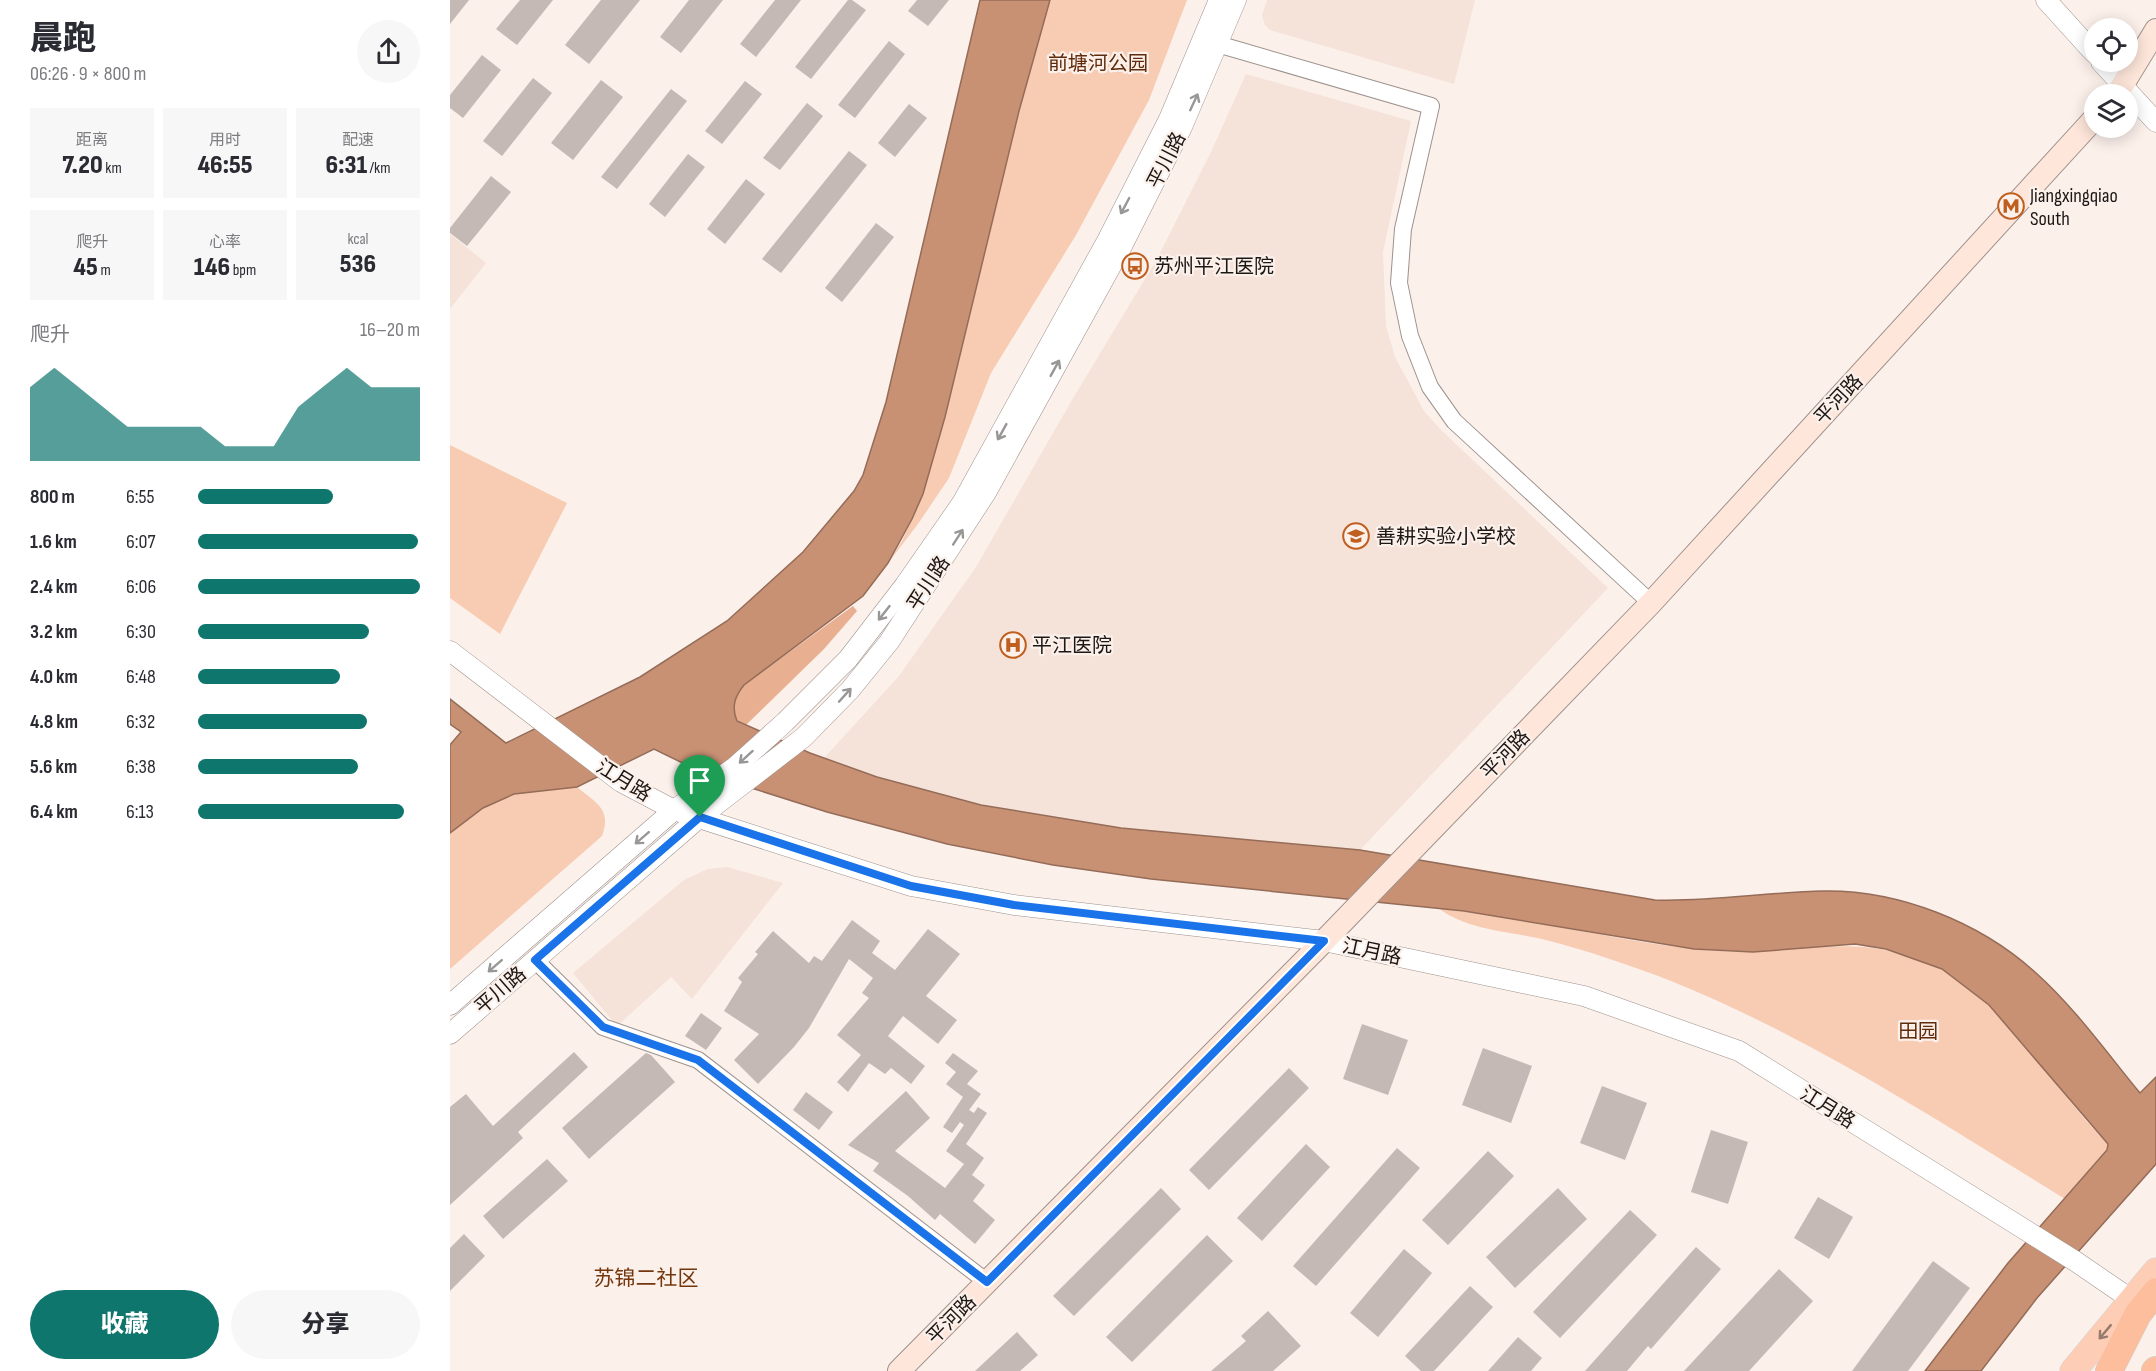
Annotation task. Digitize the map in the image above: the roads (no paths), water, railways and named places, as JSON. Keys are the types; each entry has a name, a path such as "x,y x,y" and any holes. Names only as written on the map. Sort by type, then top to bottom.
{"highway":[{"path":"2111,1371 2144,1296"},
{"path":"2111,1371 2156,1319"}],"main road":[{"path":"2124,84 2156,30"},
{"name":"平河路","path":"899,1371 1324,941 1651,603 2084,130"},
{"path":"2073,1371 2144,1296 2156,1271"}],"street":[{"name":"平川路","path":"450,1034 700,817 804,737 850,690 889,642 987,491 1126,239 1182,127 1210,42 1219,0"},
{"name":"平川路","path":"450,1005 674,810 735,767 785,722 859,646 962,503 1133,191 1210,42 1236,0"},
{"path":"2046,0 2084,42"},
{"path":"1210,42 1431,106 1403,228 1399,283 1410,336 1430,387 1454,421 1651,603"},
{"path":"2138,106 2156,122"},
{"name":"江月路","path":"450,651 621,782 674,810 911,886 1014,905 1324,941 1584,996 1739,1051 2075,1261 2144,1296"},
{"path":"535,960 603,1027 698,1060 987,1282"}],"place":[{"name":"Jiangxingqiao South","path":"2011,206"},
{"name":"苏州平江医院","path":"1135,266"},
{"name":"善耕实验小学校","path":"1356,536"},
{"name":"平江医院","path":"1013,645"}],"district":[{"name":"苏锦二社区","path":"646,1278"}],"park label":[{"name":"前塘河公园","path":"1098,63"},
{"name":"田园","path":"1918,1031"}]}
